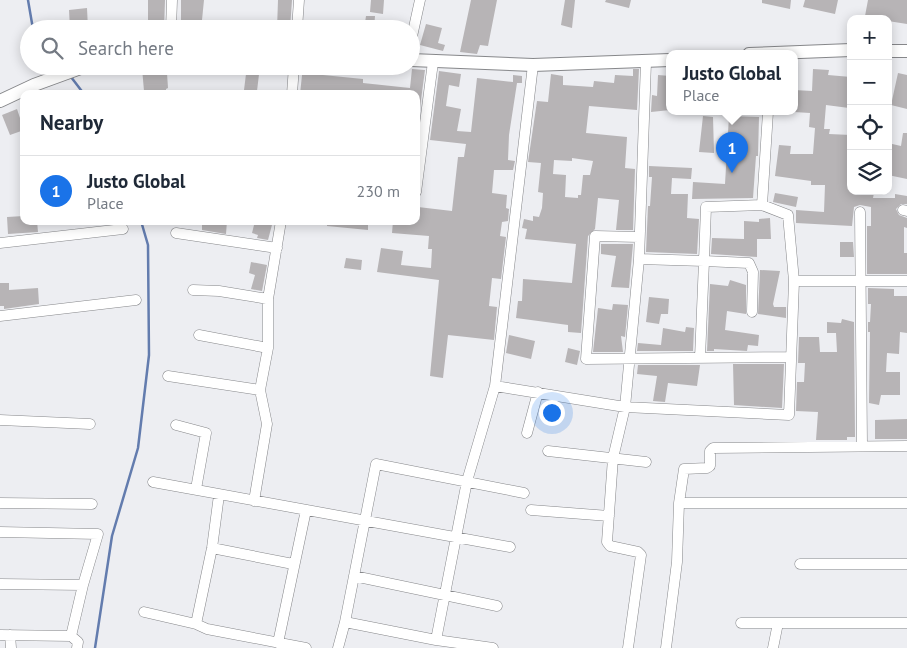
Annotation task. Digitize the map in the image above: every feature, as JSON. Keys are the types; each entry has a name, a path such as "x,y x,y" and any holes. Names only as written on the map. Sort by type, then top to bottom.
{"street":[{"path":"171,20 172,0"},
{"path":"298,20 300,0"},
{"path":"416,20 420,0"},
{"path":"798,52 847,50"},
{"path":"892,51 907,52"},
{"path":"420,61 533,65 666,60"},
{"path":"420,161 433,62"},
{"path":"628,648 641,555 638,552 610,546 607,542 613,458 625,408 628,359 639,259 646,62"},
{"path":"436,640 467,482 495,386 533,65"},
{"path":"23,90 61,75"},
{"path":"292,90 293,75"},
{"path":"0,101 20,92"},
{"path":"762,205 768,115"},
{"path":"495,386 625,408 789,415 794,281 788,215 762,205 706,208 700,358"},
{"path":"860,212 862,446"},
{"path":"254,501 267,424 260,390 268,348 268,300 280,225"},
{"path":"0,243 123,229"},
{"path":"176,233 277,248"},
{"path":"639,237 595,236 586,359 791,356"},
{"path":"639,259 749,263 753,272 752,312"},
{"path":"794,281 907,281"},
{"path":"193,290 219,291 268,300"},
{"path":"0,316 136,300"},
{"path":"199,335 268,348"},
{"path":"168,376 260,390"},
{"path":"527,433 538,392"},
{"path":"0,420 90,424"},
{"path":"176,425 206,433 196,490"},
{"path":"666,648 677,562 679,503 684,468 702,469 710,466 710,451 712,448 907,446"},
{"path":"548,451 646,462"},
{"path":"338,648 345,622 376,464 524,493"},
{"path":"153,482 510,547"},
{"path":"196,624 212,548 219,495"},
{"path":"0,503 92,504"},
{"path":"679,503 907,503"},
{"path":"278,643 294,572 293,564 306,510"},
{"path":"531,510 609,516"},
{"path":"0,532 98,534 82,585 72,636"},
{"path":"212,548 293,564"},
{"path":"800,564 907,564"},
{"path":"354,576 497,606"},
{"path":"0,584 82,585"},
{"path":"144,612 196,624 207,629 306,648"},
{"path":"345,622 436,640 493,648"},
{"path":"741,623 907,622"},
{"path":"774,648 778,623"},
{"path":"11,648 5,635 72,636 78,642 77,648"}],"building":[{"path":"148,0 165,0 164,20 148,20"},
{"path":"181,0 204,0 202,20 181,20"},
{"path":"278,0 292,0 291,20 277,20"},
{"path":"371,0 384,0 383,14 370,12"},
{"path":"471,0 497,0 488,46 480,45 477,54 460,52"},
{"path":"565,0 575,0 572,28 561,25"},
{"path":"606,0 631,0 629,8 605,2"},
{"path":"762,0 791,0 790,9 762,3"},
{"path":"805,0 838,0 835,14 803,7"},
{"path":"868,0 907,0 907,24 892,22 892,15 865,15"},
{"path":"87,8 88,20 70,20 69,10"},
{"path":"366,16 375,16 375,20 365,20"},
{"path":"426,24 442,28 438,43 445,45 443,51 420,45"},
{"path":"633,69 639,69 637,110 589,106 586,133 627,137 625,168 635,169 633,230 616,230 619,200 598,198 595,229 588,236 581,333 568,332 568,325 516,318 518,301 522,301 523,279 572,283 576,244 525,239 527,229 522,228 524,219 533,221 533,216 539,217 542,208 543,193 538,192 541,163 528,162 537,101 548,102 551,74 563,76 563,85 593,87 594,81 614,83 615,75 633,76","holes":["572,158 593,161 590,175 583,175 581,195 578,195 578,198 565,197 566,175 553,174 554,160 572,161"]},
{"path":"813,69 829,70 828,75 847,77 847,108 826,105 824,129 830,129 829,134 847,135 847,195 874,195 873,198 895,198 895,194 907,196 907,204 901,204 896,209 899,215 907,218 907,228 904,227 904,253 907,253 907,274 867,274 867,226 871,226 871,207 860,205 854,207 852,226 796,223 796,210 824,212 825,185 811,185 811,181 775,176 779,145 791,146 790,154 813,154 815,128 809,127 810,113 798,112 798,90 812,91"},
{"path":"420,70 425,70 420,107 420,90 300,90 302,75 363,79 363,83 410,88 411,75 420,75"},
{"path":"439,71 461,74 459,87 449,85 446,106 461,109 457,131 471,132 477,78 513,82 513,75 522,76 522,83 517,83 509,135 508,160 515,161 513,170 494,170 492,193 507,195 506,208 509,209 508,221 502,222 500,236 506,237 501,279 492,278 489,306 497,307 494,340 448,335 443,378 430,376 439,280 377,272 381,248 403,251 401,265 431,268 432,249 428,249 429,236 392,233 393,225 420,225 420,207 452,211 458,157 464,157 466,144 430,140"},
{"path":"898,73 907,75 907,109 892,105"},
{"path":"143,75 167,75 168,88 166,90 144,90"},
{"path":"246,75 259,75 257,90 244,90"},
{"path":"658,75 666,76 666,110 651,112 652,95 657,96"},
{"path":"17,109 20,118 20,131 10,135 2,115"},
{"path":"703,116 713,117 714,153 699,152"},
{"path":"729,116 759,117 758,156 756,156 753,198 692,199 693,182 725,184"},
{"path":"903,133 907,133 907,179 892,176 892,144 901,146"},
{"path":"649,166 692,168 691,179 672,178 671,194 688,194 687,218 699,219 697,254 646,252 648,206 650,206 652,177 649,177"},
{"path":"775,193 798,197 796,207 773,202"},
{"path":"20,216 20,225 37,225 38,232 8,234 7,217"},
{"path":"770,218 771,239 757,239 757,257 711,254 712,238 744,239 744,221 759,222 759,219"},
{"path":"202,225 227,225 226,234 202,230"},
{"path":"254,225 272,225 268,240 257,238 258,235 252,233"},
{"path":"368,225 368,230 327,226"},
{"path":"840,242 853,242 854,257 840,257"},
{"path":"601,244 633,244 629,288 611,287 616,256 601,254"},
{"path":"346,258 362,260 361,270 344,268"},
{"path":"251,262 267,265 262,291 251,289 255,275 249,273"},
{"path":"760,270 780,271 773,304 774,307 786,307 786,318 758,314"},
{"path":"730,280 746,285 746,314 727,311 725,330 759,335 758,346 748,345 747,351 714,349 714,351 707,351 710,284 728,286"},
{"path":"0,283 9,283 9,290 38,288 39,304 4,309 4,306 0,306"},
{"path":"868,288 894,289 894,296 907,296 907,333 900,332 899,354 887,353 886,372 900,372 900,395 881,395 879,405 869,403 870,332 868,332 868,322 870,322 871,304 868,304"},
{"path":"649,297 669,299 668,314 661,314 659,324 646,322"},
{"path":"613,304 628,305 625,337 621,336 623,352 593,352 598,308 612,310"},
{"path":"842,319 854,322 855,437 847,437 847,440 816,440 818,412 796,411 797,382 804,382 805,363 798,363 799,337 819,337 820,352 837,352 836,333 827,333 827,322 841,323"},
{"path":"686,327 694,328 693,351 637,351 638,343 661,345 663,328 685,332"},
{"path":"509,335 535,341 531,359 506,353"},
{"path":"568,348 580,351 577,365 565,362"},
{"path":"733,364 784,364 782,408 734,405"},
{"path":"638,365 700,365 697,386 668,383 665,402 653,401 657,376 637,374"},
{"path":"907,419 907,439 875,439 875,420"}],"waterway":[{"path":"28,0 31,20"},
{"path":"71,77 81,90"},
{"path":"95,648 112,536 138,448 149,355 148,245 142,225"}],"place":[{"name":"Justo Global","path":"732,173"}]}
